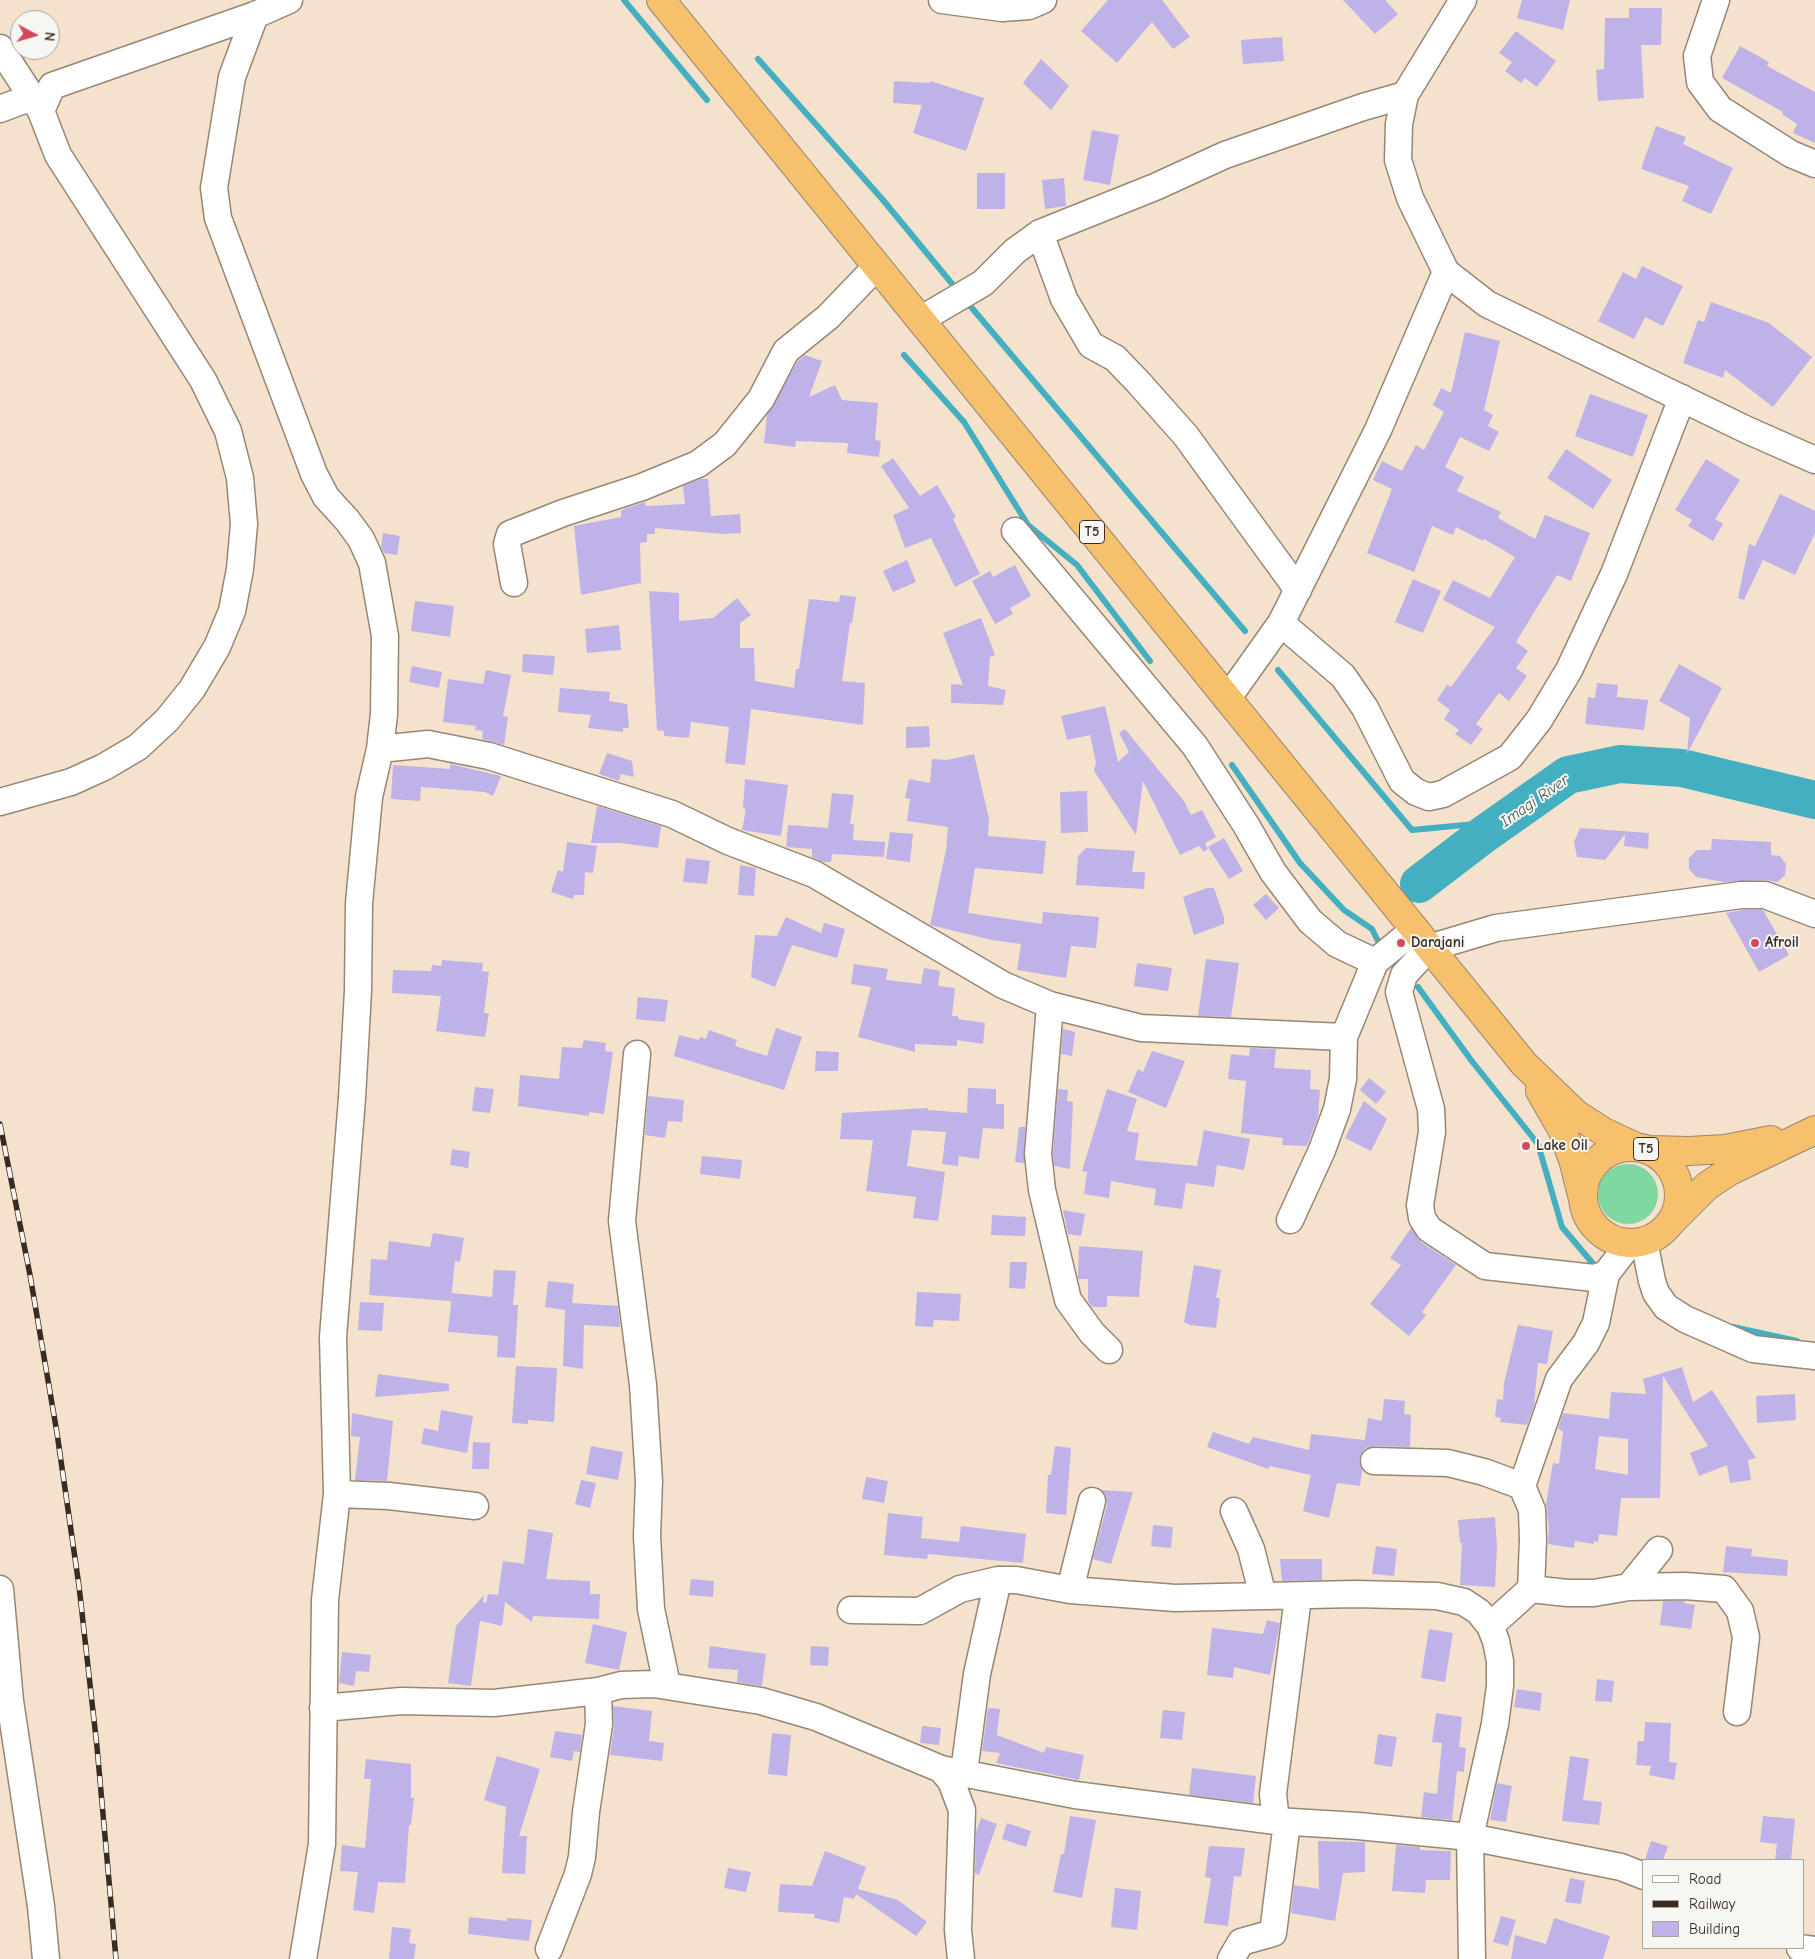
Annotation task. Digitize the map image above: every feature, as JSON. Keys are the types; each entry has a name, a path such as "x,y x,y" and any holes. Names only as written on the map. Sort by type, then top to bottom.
{"highway":[{"name":"T5","path":"661,0 1524,1064 1576,1114 1604,1132 1642,1148 1668,1164 1674,1173 1679,1190 1678,1204 1666,1227"},
{"name":"T5","path":"1524,1064 1563,1131 1574,1162 1584,1208 1594,1226 1607,1237 1637,1242 1659,1234 1689,1202 1714,1181 1728,1172 1810,1132"},
{"name":"T5","path":"1582,1195 1590,1170 1598,1160 1615,1149 1642,1148 1688,1152 1725,1149 1810,1132"}],"street":[{"path":"0,109 37,104 52,86 255,15 289,0"},
{"path":"942,0 1002,8 1029,6 1043,0"},
{"path":"1463,0 1405,95 1399,124 1398,160 1410,198 1446,272 1487,304 1815,460"},
{"path":"1716,0 1697,56 1700,82 1720,109 1791,154 1815,164"},
{"path":"255,15 232,77 214,188 218,218 314,474 326,498 347,520 361,539 372,563 385,636 384,714 380,749 369,797 359,894 358,991 333,1336 337,1494 325,1600 322,1844 303,1959"},
{"path":"0,48 37,104 58,155 208,389 228,431 240,478 244,524 240,569 232,611 217,647 192,689 167,720 138,747 104,767 71,782 0,802"},
{"path":"920,320 983,284 1015,251 1040,233 1225,155 1363,107 1405,95"},
{"path":"1040,233 1064,299 1091,345 1115,358 1139,382 1186,436 1298,590"},
{"path":"514,583 506,544 510,534 563,513 642,487 698,464 725,444 757,405 786,351 828,318 877,266"},
{"path":"1228,699 1281,623 1298,590 1378,430 1446,272"},
{"path":"1281,623 1343,676 1366,708 1402,781 1416,792 1429,797 1452,789 1510,757 1539,720 1591,625 1614,574 1682,398"},
{"path":"1015,531 1195,746 1246,825 1273,872 1310,920 1337,944 1375,962"},
{"path":"380,749 428,744 489,756 672,814 728,841 814,874 964,964 1003,985 1050,1005 1140,1028 1344,1038"},
{"path":"1290,1220 1322,1150 1337,1109 1343,1079 1344,1038 1375,962 1422,938 1741,894 1765,895 1815,914"},
{"path":"1422,938 1404,975 1399,992 1431,1109 1432,1132 1420,1205 1422,1218 1429,1228 1486,1266 1594,1278 1606,1274 1637,1242 1656,1293 1666,1307 1685,1319 1753,1349 1815,1356"},
{"path":"1050,1005 1038,1154 1042,1190 1068,1300 1092,1333 1109,1350"},
{"path":"637,1054 622,1220 643,1395 649,1481 647,1536 651,1609 668,1685"},
{"path":"1490,1626 1531,1589 1532,1510 1522,1486 1559,1379 1586,1342 1596,1323 1606,1274"},
{"path":"1374,1461 1448,1463 1484,1472 1522,1486"},
{"path":"337,1494 389,1496 475,1506"},
{"path":"1070,1590 1092,1501"},
{"path":"1234,1511 1251,1549 1263,1596"},
{"path":"1629,1588 1659,1550"},
{"path":"962,1959 958,1930 962,1810 951,1781 952,1770 977,1674 998,1580"},
{"path":"851,1610 920,1611 960,1589 998,1580 1016,1580 1070,1590 1175,1598 1298,1597 1355,1594 1452,1598 1479,1612 1490,1626 1496,1641 1500,1661 1498,1707 1470,1836 1472,1959"},
{"path":"1531,1589 1567,1593 1594,1593 1629,1588 1685,1586 1724,1589 1740,1612 1746,1637 1737,1712"},
{"path":"0,1589 10,1701 41,1906 46,1959"},
{"path":"1231,1959 1241,1942 1273,1933 1282,1822 1273,1794 1298,1597"},
{"path":"323,1708 402,1701 494,1703 598,1690 621,1685 668,1685 761,1701 816,1717 952,1770 1075,1795 1282,1822 1358,1826 1470,1836 1621,1867 1642,1875"},
{"path":"549,1948 578,1874 582,1857 586,1812 599,1724 598,1690"}],"green space":[{"path":"1622,1164 1634,1164 1645,1169 1653,1177 1658,1188 1656,1206 1645,1219 1634,1224 1622,1224 1611,1219 1603,1211 1598,1200 1598,1188 1603,1177 1611,1169"}],"building":[{"path":"1108,0 1162,0 1190,37 1173,49 1152,22 1117,63 1081,31"},
{"path":"1343,0 1385,0 1398,14 1375,34"},
{"path":"1522,0 1570,0 1563,30 1517,18"},
{"path":"1629,8 1662,8 1661,45 1641,45 1644,98 1598,101 1596,70 1604,69 1605,18 1629,18"},
{"path":"1516,31 1556,61 1537,87 1525,78 1521,83 1505,71 1512,62 1499,53"},
{"path":"1282,37 1284,61 1243,64 1241,40"},
{"path":"1740,46 1769,62 1767,66 1815,92 1815,143 1793,133 1797,124 1782,114 1783,112 1722,78"},
{"path":"1041,59 1069,86 1051,110 1023,83"},
{"path":"894,81 930,83 930,81 984,98 966,151 913,133 922,105 893,103"},
{"path":"1656,126 1686,137 1683,144 1733,168 1711,214 1682,201 1689,186 1641,169"},
{"path":"1092,130 1119,135 1110,185 1083,180"},
{"path":"977,173 1005,173 1005,209 977,209"},
{"path":"1064,178 1066,206 1045,209 1042,180"},
{"path":"1642,266 1683,286 1663,326 1645,317 1634,339 1598,321 1623,272 1636,279"},
{"path":"1711,302 1769,323 1812,357 1773,407 1725,370 1723,378 1683,363 1698,320 1704,322"},
{"path":"1465,332 1500,341 1484,410 1493,415 1488,426 1499,432 1489,451 1460,437 1445,467 1464,477 1457,491 1501,512 1498,518 1535,539 1545,515 1590,533 1571,581 1557,575 1516,642 1528,651 1516,668 1527,676 1509,701 1499,693 1476,724 1483,729 1471,745 1455,734 1459,730 1444,719 1450,710 1437,700 1447,685 1451,687 1495,627 1443,600 1453,580 1490,598 1515,557 1484,539 1483,541 1456,527 1453,535 1432,526 1414,572 1367,553 1392,489 1373,480 1382,461 1402,471 1416,445 1424,450 1444,412 1433,405 1441,388 1451,393"},
{"path":"805,355 822,361 809,397 835,385 842,400 878,403 875,440 881,441 879,457 847,453 848,443 796,441 795,447 764,443 767,415 798,361"},
{"path":"1590,394 1648,415 1633,457 1575,436"},
{"path":"1566,449 1612,480 1593,509 1547,478"},
{"path":"893,458 920,496 937,485 956,517 953,519 980,574 955,587 931,538 905,548 893,515 909,508 881,466"},
{"path":"1706,459 1740,480 1715,519 1723,524 1713,541 1688,526 1692,520 1675,510"},
{"path":"700,479 708,479 711,516 740,514 741,533 724,534 655,528 655,534 647,534 647,542 640,543 641,583 581,595 574,526 621,517 621,511 624,509 645,502 646,506 685,504 683,486"},
{"path":"1780,494 1815,511 1815,533 1795,575 1763,560 1744,600 1738,598 1749,544 1755,546"},
{"path":"383,533 400,536 397,555 384,553 381,547"},
{"path":"907,560 916,582 893,592 883,571"},
{"path":"1015,565 1031,596 1010,608 1013,614 995,624 972,581 990,571 993,577"},
{"path":"1413,579 1441,591 1423,633 1395,622"},
{"path":"649,591 679,593 679,621 713,618 737,598 751,615 740,623 740,648 754,648 755,681 794,688 796,669 799,669 809,599 839,602 840,595 856,597 852,623 850,623 842,681 865,683 863,725 751,709 745,765 725,763 729,727 691,722 689,738 664,736 664,731 657,730"},
{"path":"415,601 454,606 450,637 411,631"},
{"path":"981,618 995,655 990,657 988,686 1006,690 1003,705 951,703 951,684 963,685 943,633"},
{"path":"619,625 621,650 587,653 585,629"},
{"path":"523,654 555,656 553,675 522,672"},
{"path":"1679,664 1722,688 1687,754 1690,718 1659,701"},
{"path":"412,666 442,672 439,688 409,682"},
{"path":"486,670 511,675 503,716 508,717 504,745 482,739 483,731 475,730 476,726 443,722 448,679 483,684"},
{"path":"1597,683 1618,685 1617,697 1648,700 1644,730 1585,724 1588,697 1595,698"},
{"path":"560,688 610,692 609,701 627,704 629,728 623,728 623,732 588,728 591,715 558,712"},
{"path":"1105,706 1118,762 1129,752 1119,733 1125,729 1184,801 1191,815 1202,810 1216,837 1205,843 1208,849 1204,852 1199,846 1180,855 1143,781 1136,835 1094,771 1096,763 1090,735 1067,740 1061,716"},
{"path":"929,726 930,747 906,748 906,727"},
{"path":"607,753 632,761 634,777 621,774 619,781 599,774"},
{"path":"974,754 989,819 988,836 1046,841 1043,874 975,868 968,913 1042,924 1043,912 1099,917 1096,948 1071,946 1066,978 1017,970 1021,944 992,940 930,925 946,850 948,827 907,821 910,799 905,798 909,779 930,783 932,759 947,760"},
{"path":"450,764 501,776 493,796 485,792 421,787 420,801 391,799 393,765 450,769"},
{"path":"745,779 788,785 781,836 742,830 746,809 743,808"},
{"path":"1087,791 1088,832 1061,833 1060,792"},
{"path":"832,793 854,795 850,824 854,824 853,840 885,842 884,857 832,854 831,862 823,862 812,857 812,849 786,847 788,825 828,828"},
{"path":"597,806 661,826 658,848 620,843 591,843"},
{"path":"1580,828 1649,833 1648,849 1624,846 1625,834 1605,860 1577,857 1574,842"},
{"path":"890,832 913,834 910,862 886,859"},
{"path":"1224,838 1243,871 1229,879 1208,847"},
{"path":"1712,839 1771,842 1771,855 1780,856 1786,864 1785,875 1777,882 1765,880 1724,882 1696,877 1689,869 1689,858 1697,850 1711,850"},
{"path":"567,842 597,846 593,873 585,872 584,895 574,895 573,899 551,892 558,870 563,872"},
{"path":"1086,848 1135,851 1132,872 1145,872 1144,889 1076,885 1078,856"},
{"path":"686,858 710,861 707,884 683,882"},
{"path":"740,865 756,868 754,896 738,895"},
{"path":"1207,888 1214,888 1224,917 1224,924 1194,935 1183,897"},
{"path":"1266,894 1279,908 1266,920 1253,905"},
{"path":"1742,910 1763,910 1789,955 1759,972 1726,913"},
{"path":"786,917 821,933 824,923 845,929 837,958 792,945 775,987 751,977 755,935 777,936"},
{"path":"1206,959 1239,963 1231,1017 1198,1016"},
{"path":"442,960 483,963 482,971 489,972 484,1013 489,1013 485,1037 436,1031 441,996 392,993 393,970 431,971 432,965 441,966"},
{"path":"1137,963 1172,968 1168,991 1134,986"},
{"path":"854,964 888,969 886,980 921,984 924,968 940,971 938,986 955,988 952,1016 958,1016 958,1019 985,1023 983,1044 957,1040 957,1046 915,1044 915,1052 858,1037 871,987 851,984"},
{"path":"638,997 668,1000 665,1022 636,1019"},
{"path":"776,1028 802,1037 784,1090 674,1056 679,1035 699,1040 700,1037 706,1039 709,1030 737,1040 735,1046 767,1056"},
{"path":"1063,1029 1075,1032 1072,1056 1061,1054"},
{"path":"584,1040 606,1043 605,1051 613,1052 604,1114 589,1112 589,1116 518,1106 520,1075 559,1079 562,1047 582,1048"},
{"path":"1250,1048 1276,1049 1274,1068 1311,1070 1310,1089 1320,1090 1318,1117 1307,1146 1282,1145 1283,1138 1241,1133 1246,1081 1228,1079 1231,1054 1249,1056"},
{"path":"816,1051 839,1052 838,1071 815,1071"},
{"path":"1152,1051 1185,1061 1166,1108 1128,1092 1138,1069 1143,1072"},
{"path":"1369,1078 1386,1092 1376,1104 1360,1090"},
{"path":"475,1087 494,1089 490,1113 472,1111"},
{"path":"968,1088 996,1089 996,1104 1004,1104 1004,1129 983,1128 979,1159 959,1156 958,1166 942,1164 946,1132 912,1130 907,1166 945,1172 938,1221 913,1218 916,1197 866,1191 873,1140 840,1139 842,1113 928,1108 928,1110 967,1113"},
{"path":"1058,1089 1068,1090 1067,1101 1073,1102 1070,1169 1054,1166 1053,1154"},
{"path":"1107,1089 1137,1099 1127,1131 1139,1133 1135,1160 1197,1166 1204,1130 1250,1139 1244,1170 1217,1165 1214,1187 1186,1183 1182,1209 1154,1205 1156,1189 1111,1181 1109,1198 1084,1194 1087,1172 1082,1171"},
{"path":"648,1096 684,1100 682,1122 668,1121 665,1138 645,1135"},
{"path":"1364,1101 1387,1119 1371,1151 1345,1138"},
{"path":"1019,1127 1025,1127 1024,1163 1015,1162"},
{"path":"452,1149 470,1152 468,1168 450,1165"},
{"path":"702,1156 742,1160 740,1179 700,1174"},
{"path":"1063,1210 1085,1214 1081,1236 1068,1234"},
{"path":"992,1215 1026,1217 1025,1236 991,1235"},
{"path":"1411,1228 1421,1242 1456,1265 1422,1312 1426,1315 1409,1336 1370,1304 1401,1265 1390,1258"},
{"path":"433,1233 464,1238 460,1262 455,1261 451,1301 369,1295 371,1259 387,1260 389,1241 430,1247"},
{"path":"1079,1246 1143,1251 1139,1297 1107,1296 1107,1307 1092,1307 1088,1301 1088,1279 1078,1279"},
{"path":"1010,1262 1027,1262 1025,1289 1009,1288"},
{"path":"1194,1265 1221,1270 1216,1298 1220,1298 1216,1328 1190,1325 1184,1322"},
{"path":"494,1270 516,1271 513,1305 518,1305 515,1358 497,1357 498,1336 448,1332 452,1293 492,1297"},
{"path":"548,1281 574,1284 572,1303 618,1306 620,1327 584,1325 583,1369 563,1366 565,1310 545,1307"},
{"path":"917,1292 961,1294 959,1321 934,1320 933,1327 915,1326"},
{"path":"360,1302 384,1303 382,1331 358,1330"},
{"path":"1518,1325 1553,1331 1547,1364 1538,1363 1534,1406 1527,1425 1500,1422 1501,1418 1495,1417 1497,1399 1503,1400 1504,1383"},
{"path":"516,1366 557,1368 554,1422 528,1420 528,1424 512,1423"},
{"path":"1682,1367 1693,1402 1712,1390 1756,1458 1748,1460 1751,1480 1730,1483 1727,1465 1699,1476 1690,1453 1708,1446 1663,1376 1660,1498 1621,1498 1617,1536 1599,1534 1598,1542 1594,1541 1594,1544 1575,1541 1574,1548 1548,1544 1549,1530 1546,1504 1553,1463 1559,1464 1563,1432 1558,1428 1563,1413 1609,1419 1611,1392 1646,1394 1643,1379","holes":["1599,1436 1628,1439 1628,1475 1595,1469"]},
{"path":"378,1374 449,1384 449,1391 375,1397"},
{"path":"1795,1394 1796,1420 1757,1423 1756,1396"},
{"path":"1384,1399 1405,1401 1404,1414 1411,1415 1410,1447 1374,1446 1366,1448 1359,1460 1362,1470 1360,1486 1337,1483 1329,1518 1303,1511 1311,1475 1270,1466 1268,1469 1207,1447 1213,1432 1249,1444 1253,1437 1309,1450 1311,1434 1365,1440 1368,1418 1382,1421"},
{"path":"441,1410 473,1416 467,1453 421,1444 424,1428 438,1431"},
{"path":"352,1413 393,1421 387,1481 355,1480 360,1437 351,1436"},
{"path":"473,1442 490,1443 489,1469 472,1469"},
{"path":"591,1446 623,1452 618,1480 586,1474"},
{"path":"1055,1446 1071,1448 1066,1515 1046,1513 1048,1475 1051,1475"},
{"path":"866,1477 888,1481 884,1503 862,1499"},
{"path":"581,1480 596,1483 590,1508 575,1504"},
{"path":"1101,1490 1133,1492 1111,1564 1093,1559 1107,1505 1106,1496"},
{"path":"888,1513 923,1517 921,1538 959,1542 961,1526 1026,1534 1023,1563 928,1554 927,1559 884,1555"},
{"path":"1495,1517 1497,1547 1495,1587 1460,1585 1462,1543 1460,1543 1458,1520"},
{"path":"1153,1525 1173,1527 1171,1548 1151,1546"},
{"path":"528,1529 553,1533 546,1579 590,1581 590,1594 600,1594 599,1619 533,1616 532,1622 505,1602 502,1626 480,1621 471,1686 448,1683 456,1626 484,1595 483,1602 486,1603 488,1594 498,1595 503,1561 524,1564"},
{"path":"1376,1546 1397,1549 1394,1576 1372,1574"},
{"path":"1726,1546 1752,1549 1751,1556 1788,1560 1787,1576 1723,1572"},
{"path":"1280,1559 1322,1559 1322,1580 1282,1581"},
{"path":"691,1579 714,1581 713,1597 689,1595"},
{"path":"1663,1601 1685,1601 1684,1603 1695,1605 1691,1629 1660,1625"},
{"path":"1267,1620 1280,1623 1270,1675 1234,1667 1233,1678 1207,1675 1212,1628 1263,1634"},
{"path":"593,1624 627,1632 619,1670 585,1663"},
{"path":"1429,1629 1453,1633 1445,1682 1421,1678"},
{"path":"710,1646 766,1654 762,1686 737,1682 738,1670 708,1668"},
{"path":"811,1646 829,1647 828,1666 810,1665"},
{"path":"342,1652 371,1655 369,1672 356,1671 354,1686 339,1683"},
{"path":"1597,1679 1614,1681 1612,1702 1595,1701"},
{"path":"1517,1689 1542,1693 1540,1711 1514,1707"},
{"path":"613,1706 652,1711 649,1741 664,1743 662,1761 610,1755 614,1726"},
{"path":"988,1708 1000,1709 997,1735 1044,1753 1046,1747 1084,1755 1079,1780 996,1763 1000,1753 982,1751"},
{"path":"1163,1710 1185,1712 1182,1740 1160,1738"},
{"path":"1436,1713 1462,1717 1459,1747 1466,1748 1464,1772 1457,1771 1452,1820 1421,1817 1424,1792 1437,1794 1442,1743 1432,1742"},
{"path":"1645,1722 1671,1723 1669,1762 1677,1763 1674,1780 1649,1775 1651,1766 1636,1765 1638,1741 1644,1741"},
{"path":"922,1726 941,1728 939,1745 920,1743"},
{"path":"555,1731 582,1735 580,1752 574,1751 572,1761 550,1757"},
{"path":"772,1733 791,1735 787,1776 768,1774"},
{"path":"1378,1734 1397,1737 1392,1767 1374,1764"},
{"path":"497,1756 540,1769 519,1836 527,1836 525,1874 502,1873 506,1807 484,1800"},
{"path":"1570,1756 1589,1759 1583,1800 1602,1802 1599,1825 1562,1821"},
{"path":"366,1759 411,1764 411,1798 414,1798 411,1825 409,1825 405,1883 378,1882 374,1913 353,1910 358,1872 340,1871 342,1845 365,1848 371,1779 364,1779"},
{"path":"1192,1768 1256,1776 1253,1803 1189,1795"},
{"path":"1497,1783 1512,1786 1506,1822 1490,1820"},
{"path":"1070,1816 1096,1820 1082,1898 1053,1892 1061,1854 1064,1854"},
{"path":"1763,1816 1795,1819 1791,1859 1775,1859 1777,1844 1760,1842"},
{"path":"981,1818 997,1824 979,1875 975,1873 976,1832"},
{"path":"1007,1823 1031,1831 1026,1847 1002,1839"},
{"path":"1318,1841 1365,1842 1365,1872 1343,1873 1335,1921 1291,1913 1294,1885 1319,1889"},
{"path":"1651,1841 1668,1846 1663,1859 1645,1859"},
{"path":"1396,1845 1420,1847 1420,1850 1451,1851 1450,1880 1426,1880 1425,1893 1392,1891"},
{"path":"1209,1846 1245,1848 1241,1877 1234,1876 1228,1926 1204,1923 1211,1878 1205,1877"},
{"path":"825,1851 866,1867 858,1889 898,1900 927,1922 916,1936 856,1894 854,1899 844,1897 839,1923 814,1918 815,1914 778,1912 780,1884 812,1886"},
{"path":"728,1868 751,1872 746,1892 724,1888"},
{"path":"1570,1878 1585,1881 1581,1904 1565,1902"},
{"path":"1115,1888 1141,1891 1137,1930 1111,1927"},
{"path":"1501,1916 1516,1920 1508,1946 1493,1942"},
{"path":"469,1917 507,1921 507,1918 532,1920 529,1941 468,1934"},
{"path":"1554,1918 1610,1936 1603,1959 1511,1959 1515,1935 1546,1944"},
{"path":"392,1927 411,1929 409,1943 416,1944 414,1959 389,1959"}],"waterway":[{"path":"624,0 707,100"},
{"path":"758,59 883,200 958,291"},
{"path":"966,301 1245,631"},
{"path":"904,355 964,422 1028,525 1077,565 1150,661"},
{"path":"1278,670 1412,830 1475,824 1483,835"},
{"name":"Imagi River","path":"1419,884 1483,835 1568,775 1620,764 1682,768 1815,800"},
{"path":"1232,765 1300,863 1344,910 1372,929 1378,941"},
{"path":"1418,987 1471,1060 1538,1144 1562,1227 1595,1266"},
{"path":"1733,1327 1797,1341"}],"railway":[{"path":"0,1124 30,1275 57,1433 79,1586 97,1747 116,1959"}],"place":[{"name":"Darajani","path":"1401,943"},
{"name":"Afroil","path":"1755,943"},
{"name":"Lake Oil","path":"1526,1146"}]}
